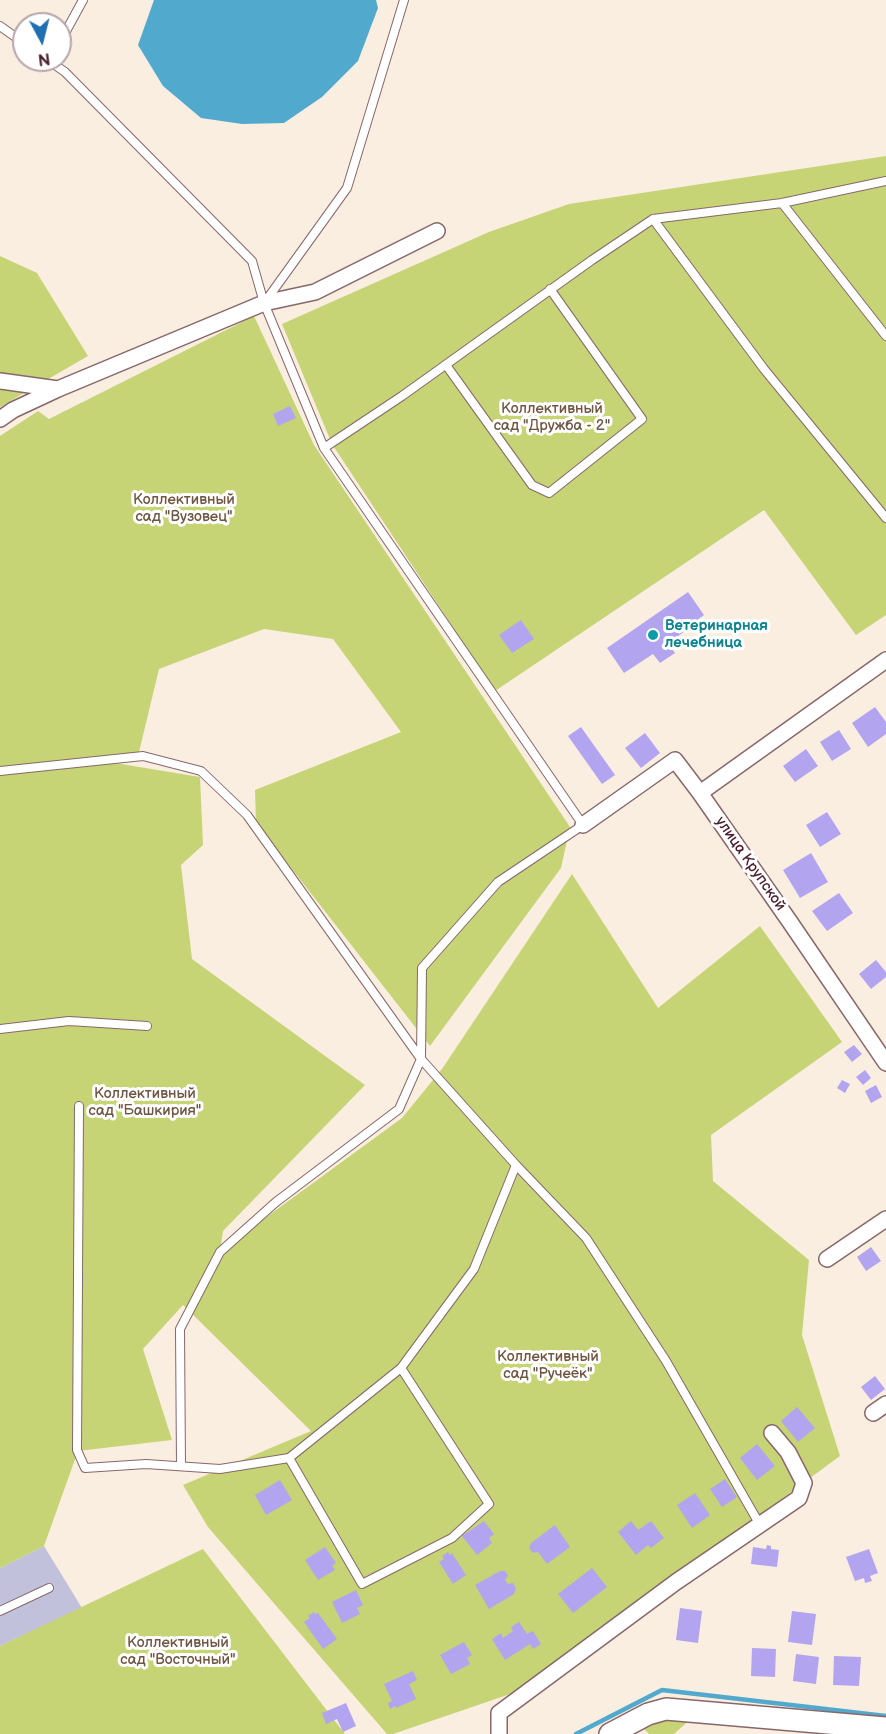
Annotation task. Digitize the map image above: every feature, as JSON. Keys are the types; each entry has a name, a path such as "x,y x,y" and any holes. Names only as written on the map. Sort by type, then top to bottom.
{"street":[{"path":"0,419 13,410 58,389 264,303 315,292 437,231"},
{"path":"0,381 58,389"},
{"path":"700,793 886,660"},
{"name":"улица Крупской","path":"583,825 675,760 886,1064"},
{"path":"827,1259 886,1219"},
{"path":"500,1734 499,1713 676,1582 799,1498 804,1483 788,1452 772,1432"},
{"path":"610,1734 648,1714 666,1709 886,1728"}],"lane":[{"path":"72,20 83,0"},
{"path":"264,303 347,188 404,0"},
{"path":"65,72 252,261 264,303 324,448 583,825 498,882 422,969 421,1059 399,1109 276,1202 220,1252 180,1329 181,1466"},
{"path":"324,448 653,219 782,203 886,181"},
{"path":"782,203 886,336"},
{"path":"653,219 764,369 886,518"},
{"path":"446,365 532,485 549,493 642,419 550,290"},
{"path":"0,771 143,756 201,771 247,815 421,1059 516,1165 586,1238 666,1361 760,1525"},
{"path":"0,1029 69,1021 147,1026"},
{"path":"79,1106 78,1450 85,1468 146,1464 220,1469 289,1458 401,1368 474,1269 516,1165"},
{"path":"289,1458 362,1584 452,1538 489,1504 401,1368"},
{"path":"0,1611 49,1588"}],"shaded area":[{"path":"44,1546 82,1608 0,1646 0,1568"}],"green space":[{"name":"Коллективный сад \"Дружба - 2\"","path":"886,156 886,615 856,635 764,510 495,691 332,444 282,324 489,232 569,204"},
{"path":"0,256 37,273 88,356 0,407"},
{"name":"Коллективный сад \"Вузовец\"","path":"254,316 314,445 570,827 561,868 430,1046 256,823 255,790 401,732 333,639 264,629 159,669 139,752 0,767 0,436 38,411 49,419"},
{"name":"Коллективный сад \"Ручеёк\"","path":"109,762 200,777 203,845 181,865 192,959 365,1085 223,1231 220,1251 402,1118 442,1069 572,874 658,1008 760,926 842,1042 711,1135 713,1181 809,1260 802,1335 840,1456 522,1690 393,1734 387,1734 208,1527 183,1485 311,1431 183,1305 143,1349 172,1440 78,1451 44,1546 0,1568 0,774"},
{"name":"Коллективный сад \"Восточный\"","path":"203,1549 345,1734 0,1734 0,1646"},
{"path":"694,1716 674,1734 649,1734 638,1723"}],"water":[{"path":"154,0 376,0 378,8 358,61 322,97 284,123 242,124 201,118 163,86 138,45"}],"building":[{"path":"290,406 296,418 278,426 273,414"},
{"name":"Ветеринарная лечебница","path":"688,592 704,615 668,643 675,653 660,663 653,654 624,673 607,648"},
{"path":"521,620 534,639 512,653 499,635"},
{"path":"875,707 886,722 886,734 868,747 852,723"},
{"path":"581,727 615,775 602,784 568,736"},
{"path":"839,730 851,749 832,761 820,742"},
{"path":"645,733 660,753 641,768 625,748"},
{"path":"806,749 818,766 795,782 783,766"},
{"path":"827,812 841,834 820,847 806,825"},
{"path":"811,853 828,882 800,898 783,870"},
{"path":"839,893 853,913 827,931 812,911"},
{"path":"876,960 886,972 886,977 871,989 859,974"},
{"path":"854,1045 862,1054 852,1062 844,1052"},
{"path":"865,1070 871,1078 863,1085 856,1077"},
{"path":"842,1080 850,1084 845,1093 837,1088"},
{"path":"876,1085 882,1097 871,1103 865,1091"},
{"path":"871,1247 881,1261 866,1271 857,1257"},
{"path":"875,1376 885,1389 871,1400 861,1387"},
{"path":"797,1407 815,1428 798,1442 781,1421"},
{"path":"757,1444 775,1466 757,1480 740,1458"},
{"path":"725,1479 737,1497 722,1507 710,1489"},
{"path":"280,1480 292,1500 266,1515 255,1495"},
{"path":"695,1493 710,1515 692,1528 677,1505"},
{"path":"484,1521 494,1534 489,1538 492,1543 477,1555 462,1536"},
{"path":"631,1521 638,1530 651,1521 664,1538 651,1548 648,1545 636,1555 618,1532"},
{"path":"555,1525 570,1547 547,1564 538,1552 533,1553 529,1548 531,1543"},
{"path":"767,1545 771,1546 771,1549 779,1550 777,1567 751,1564 753,1547 766,1549"},
{"path":"325,1547 336,1563 332,1566 335,1570 318,1580 305,1560"},
{"path":"869,1549 878,1573 870,1576 872,1581 865,1583 864,1578 855,1581 846,1557"},
{"path":"448,1552 450,1555 452,1553 466,1575 453,1584 439,1562"},
{"path":"592,1568 607,1587 573,1613 558,1594"},
{"path":"500,1571 505,1571 508,1576 505,1580 508,1584 513,1583 516,1588 514,1594 489,1609 475,1585"},
{"path":"356,1590 363,1605 357,1608 360,1614 342,1623 332,1602"},
{"path":"680,1608 702,1611 698,1643 676,1640"},
{"path":"792,1611 816,1614 812,1645 788,1642"},
{"path":"314,1612 318,1613 337,1639 323,1649 304,1622"},
{"path":"519,1622 527,1634 533,1631 541,1644 533,1649 530,1644 505,1660 492,1639 501,1633 503,1638 513,1631 511,1627"},
{"path":"464,1642 472,1655 467,1658 470,1664 451,1674 440,1655"},
{"path":"752,1648 776,1649 775,1677 751,1676"},
{"path":"796,1654 819,1657 816,1684 793,1681"},
{"path":"834,1656 861,1657 859,1686 833,1685"},
{"path":"413,1671 417,1680 409,1684 416,1699 390,1709 388,1703 392,1701 384,1684"},
{"path":"346,1703 356,1726 343,1732 337,1719 326,1724 322,1713"}],"waterway":[{"path":"576,1734 662,1690 886,1716"}],"place":[{"name":"Ветеринарная лечебница","path":"653,635"}],"park label":[{"name":"Коллективный сад \"Башкирия\"","path":"145,1102"}]}
